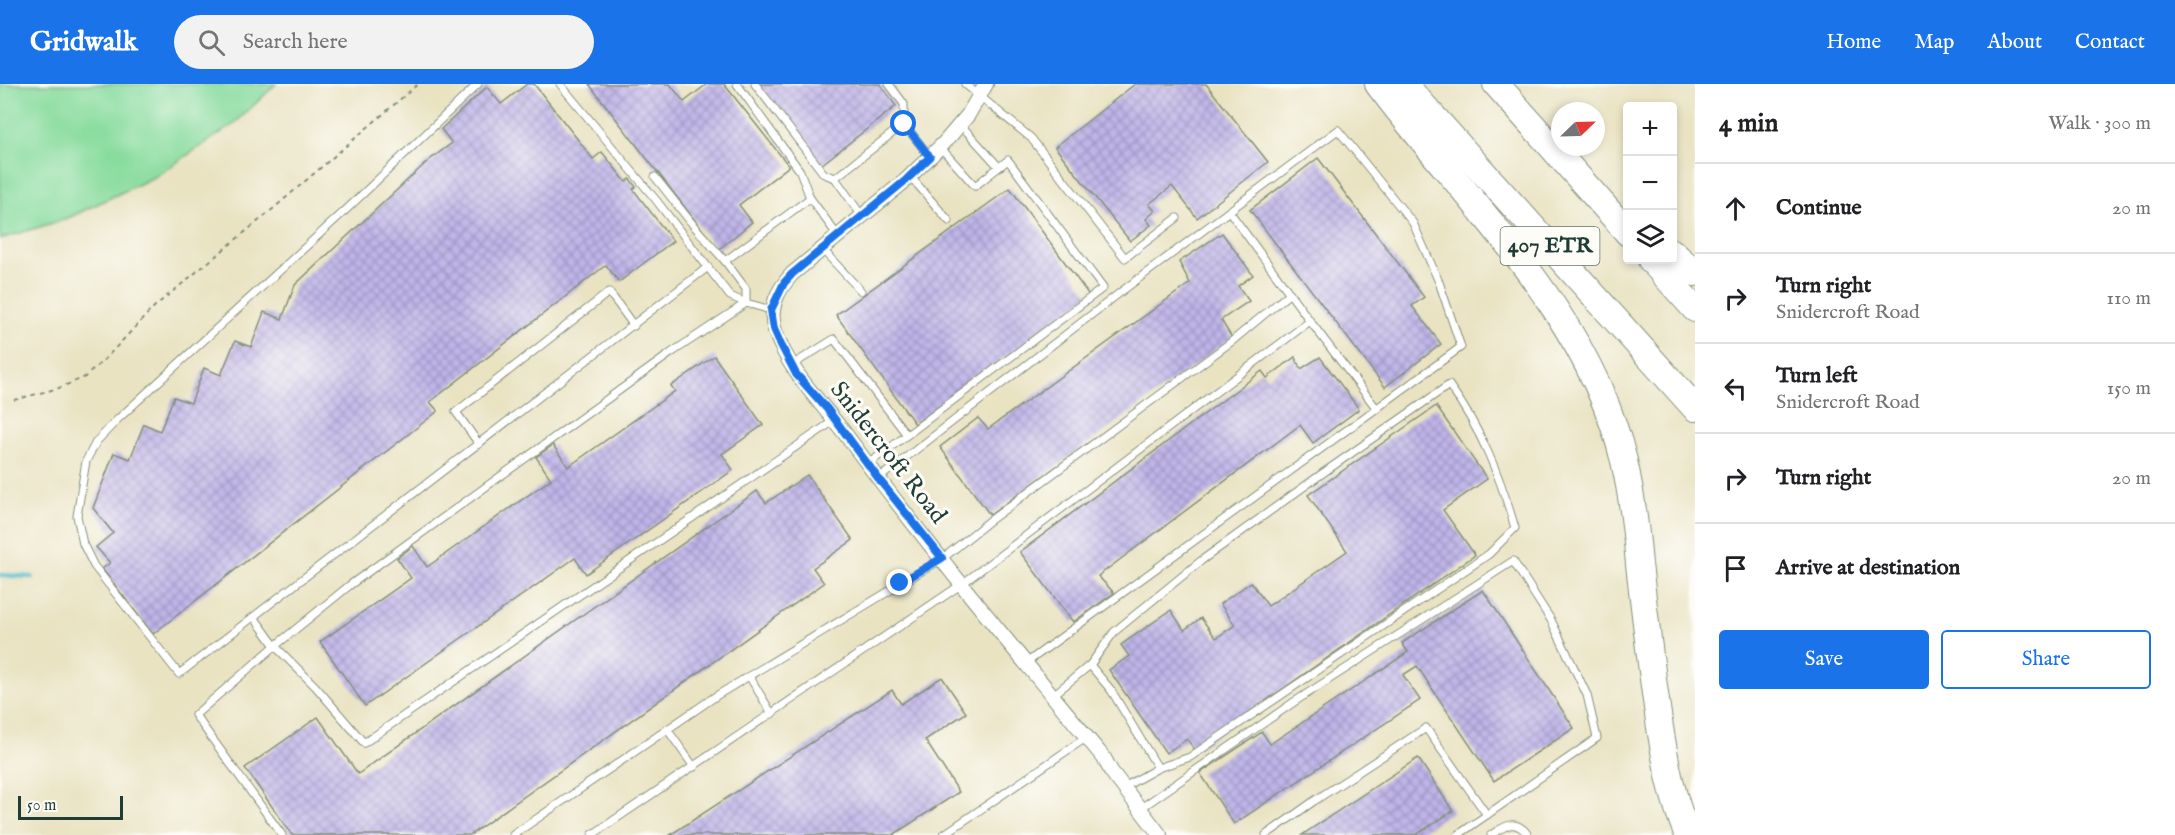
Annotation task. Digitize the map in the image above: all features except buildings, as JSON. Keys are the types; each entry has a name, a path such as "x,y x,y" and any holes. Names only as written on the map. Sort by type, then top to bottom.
{"highway":[{"path":"1378,84 1431,153 1524,265 1563,321 1610,413 1624,460 1633,506 1653,682 1669,778 1681,820 1688,835"},
{"name":"407 ETR","path":"1404,84 1695,408"},
{"path":"1504,93 1623,205"},
{"name":"407 ETR","path":"1504,93 1623,227"},
{"path":"1677,257 1695,273"},
{"path":"1655,264 1695,309"}],"street":[{"path":"771,310 784,283 792,274 910,176 935,152 960,124 983,89"},
{"name":"Snidercroft Road","path":"771,310 774,329 796,374 835,420 962,584 1087,737 1160,835"}],"lane":[{"path":"478,84 348,208 118,419 96,442 86,461 77,516 83,544 94,567 179,674 708,267"},
{"path":"560,84 656,200 730,296 771,310"},
{"path":"737,84 800,171 810,198 838,236"},
{"path":"754,84 824,174 835,178 862,216"},
{"path":"868,464 1103,288 1008,160 975,186 904,124 904,104 889,84"},
{"path":"965,84 983,89 1030,138 1125,258 1177,218"},
{"path":"835,178 904,124"},
{"path":"960,124 999,167"},
{"path":"878,478 1338,130 1413,223 1439,282 1461,347 1026,663"},
{"path":"910,176 949,221"},
{"path":"655,177 746,289 746,303"},
{"path":"724,261 810,198"},
{"path":"1229,211 1377,409"},
{"path":"822,249 861,291"},
{"path":"479,444 456,412 609,292 634,326"},
{"path":"513,835 667,729 749,676 942,558 1231,342 1290,293"},
{"path":"282,835 195,715 275,646 360,578 671,353 746,303"},
{"path":"592,835 962,584 1310,321"},
{"path":"792,365 834,339 908,435"},
{"path":"1052,696 1090,664 1114,632 1202,560 1323,472 1449,385 1473,420 1494,462 1515,528 1489,554 1259,712 1190,757 1158,768 1124,787"},
{"path":"254,617 275,646 316,687 364,743 835,420"},
{"path":"1141,808 1294,702 1513,561 1551,620 1587,695 1597,738 1458,835"},
{"path":"1090,664 1111,690 1158,768"},
{"path":"749,676 772,714"},
{"path":"1266,835 1426,728 1487,815"},
{"path":"667,729 694,767"},
{"path":"943,835 1087,737"},
{"path":"1491,835 1512,824 1522,827 1528,835"}],"path":[{"path":"14,400 59,388 85,377 155,306 267,214 418,84"}],"green space":[{"path":"0,84 276,84 234,124 156,176 66,219 0,239"}],"waterway":[{"path":"0,575 32,577"}],"route":[{"path":"900,583 942,558 881,482 828,410 796,374 774,329 771,310 784,283 792,274 906,180 930,157 904,124"}]}
